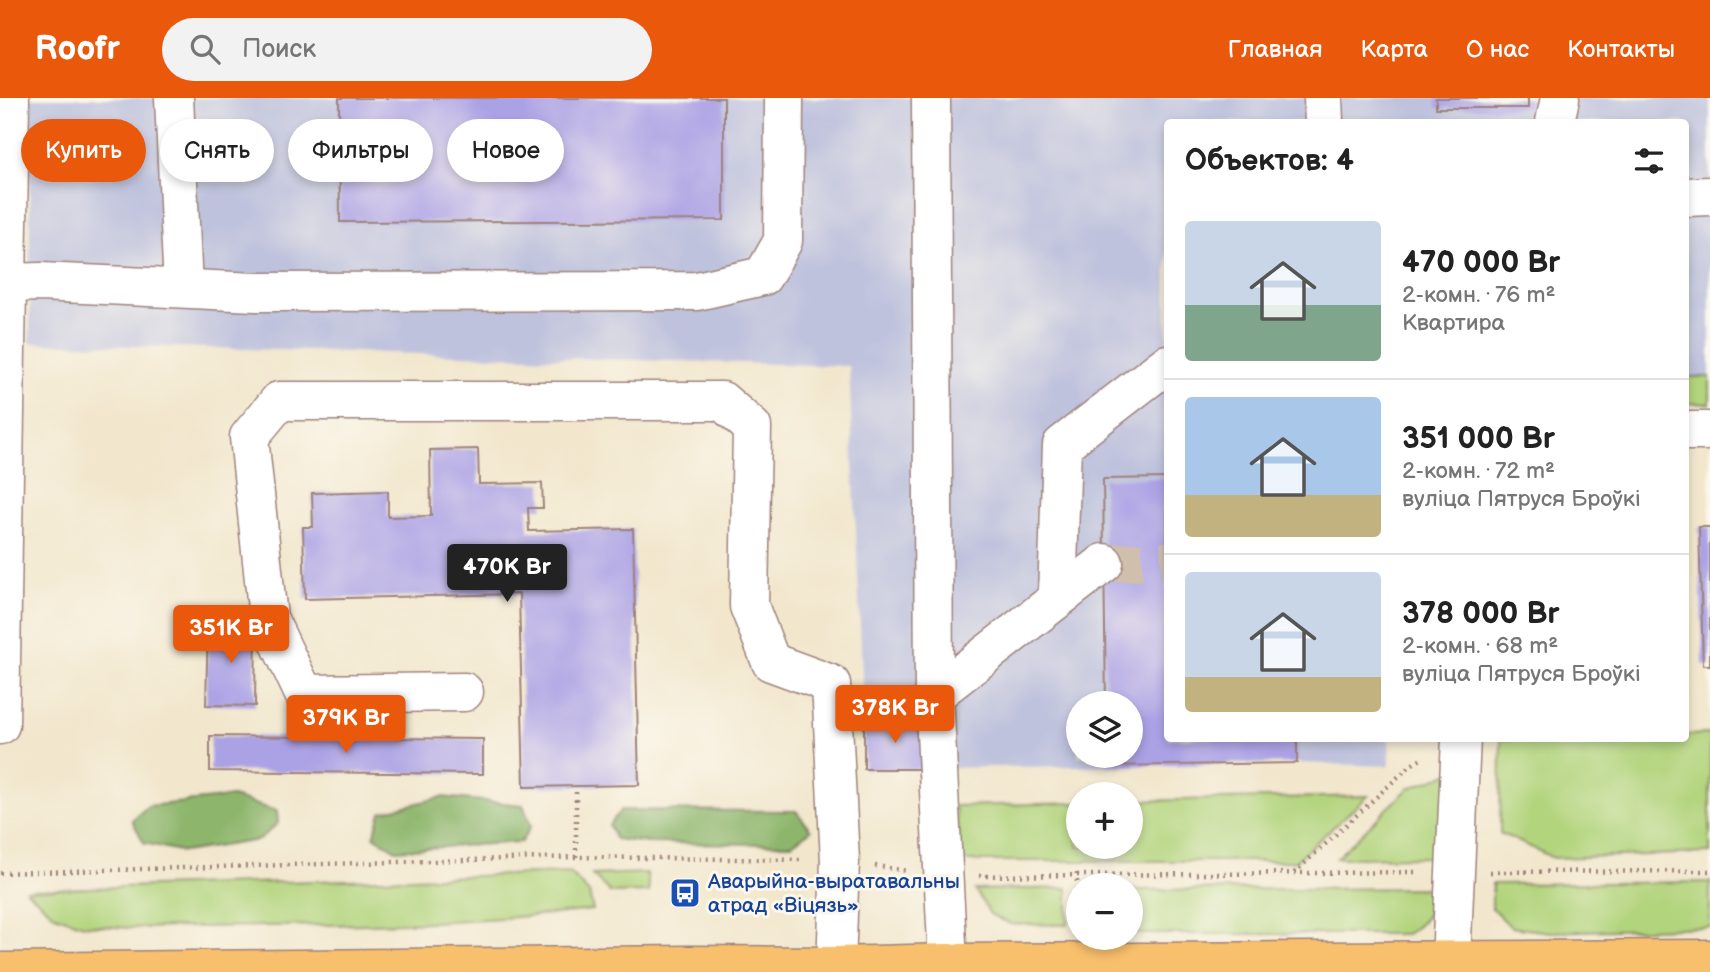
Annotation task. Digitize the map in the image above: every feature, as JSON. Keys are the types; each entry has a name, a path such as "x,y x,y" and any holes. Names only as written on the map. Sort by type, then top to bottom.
{"main road":[{"path":"0,972 736,969 948,963 1710,959"}],"lane":[{"path":"174,98 183,289"},
{"path":"6,283 40,282 256,292 696,291 763,276 783,241 784,98"},
{"path":"930,98 934,695 948,963"},
{"path":"1323,98 1324,119"},
{"path":"1556,119 1560,98"},
{"path":"0,725 7,110"},
{"path":"1689,197 1710,196"},
{"path":"1057,599 1062,445 1164,366"},
{"path":"464,692 304,694 268,618 249,437 279,401 722,401 752,427 749,606 771,663 831,684 840,861 836,966"},
{"path":"1689,431 1710,431"},
{"path":"934,695 1104,563"},
{"path":"1447,745 1455,872 1451,962"}],"path":[{"path":"1294,873 1411,765 1447,745"},
{"path":"576,786 576,857"},
{"path":"0,873 576,857 840,861 944,877 1710,871"}],"shaded area":[{"path":"30,98 1710,98 1710,377 1689,377 1689,119 1164,119 1164,742 1389,742 1390,766 1297,763 1143,765 1143,691 1066,691 1066,766 864,769 849,366 30,343 30,182 146,182 146,119 30,119"}],"green space":[{"path":"1689,377 1710,377 1710,404 1689,403"},
{"path":"1710,734 1710,853 1554,858 1500,833 1501,742 1689,742 1689,735"},
{"path":"1454,772 1438,857 1336,858 1409,788"},
{"path":"1368,796 1295,861 962,861 955,806 1066,803 1066,859 1143,859 1143,801"},
{"path":"232,797 277,811 278,823 259,840 183,852 144,843 132,820 148,806"},
{"path":"442,797 523,805 531,826 521,842 396,850 374,836 381,812"},
{"path":"621,810 796,811 811,830 792,844 649,843 615,839 609,825"},
{"path":"570,873 589,893 593,910 478,920 362,924 130,928 84,925 55,915 26,890"},
{"path":"647,873 649,892 611,893 592,875"},
{"path":"1710,882 1710,927 1550,932 1511,927 1492,908 1492,884"},
{"path":"1066,888 1066,925 1010,924 990,914 975,890"},
{"path":"1438,888 1427,915 1406,934 1143,934 1143,890"}],"building":[{"path":"339,98 724,98 724,220 340,222 340,182 433,182 433,119 339,119"},
{"path":"1436,98 1528,98 1528,108 1436,108"},
{"path":"478,449 479,484 542,483 543,508 528,508 529,531 633,529 639,785 524,787 519,594 305,599 303,527 313,527 312,493 388,491 388,517 431,516 430,450"},
{"path":"1164,478 1164,742 1297,742 1297,763 1143,765 1143,691 1106,691 1103,479"},
{"path":"1699,527 1710,527 1710,665 1703,665"},
{"path":"208,623 256,624 255,706 206,705"},
{"path":"864,720 925,720 926,769 864,769"},
{"path":"210,736 483,739 483,774 210,771"}],"tunnel":[{"path":"1104,563 1164,561"}],"place":[{"name":"Аварыйна-выратавальны атрад «Віцязь»","path":"685,893"}]}
